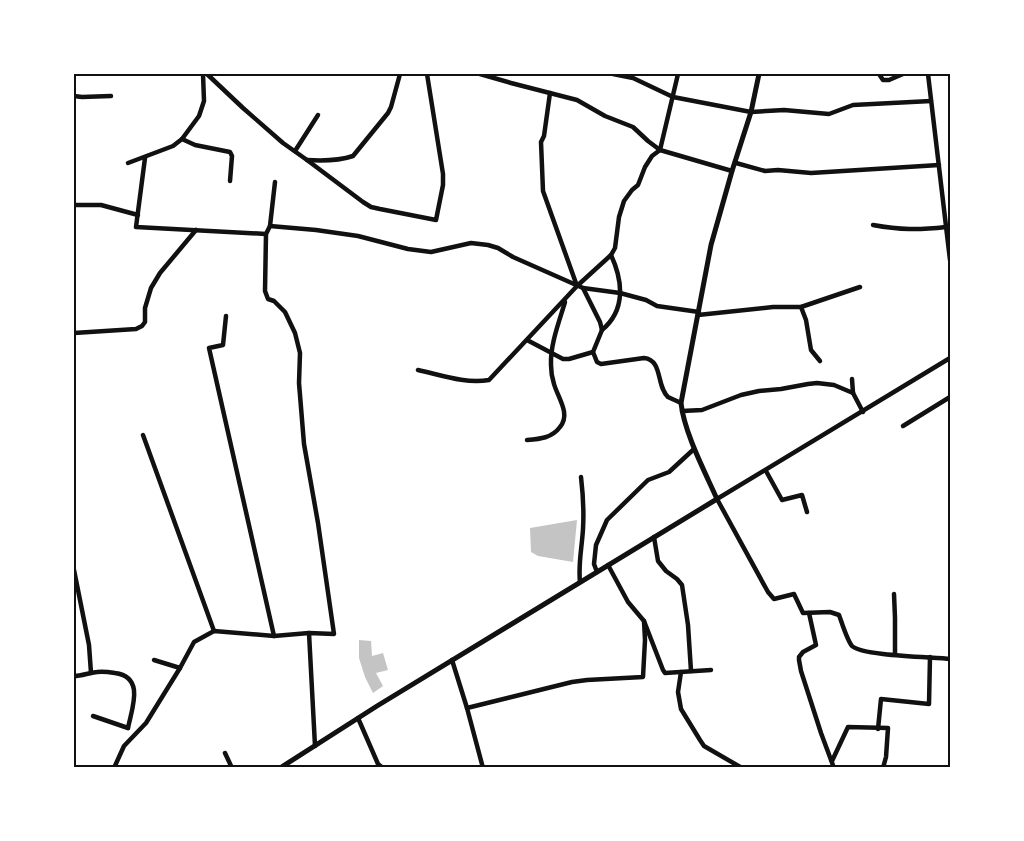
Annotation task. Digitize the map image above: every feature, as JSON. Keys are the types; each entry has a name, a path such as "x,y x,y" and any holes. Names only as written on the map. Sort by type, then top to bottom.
{"street":[{"path":"128,163 173,146 182,139 199,116 204,101 205,74"},
{"path":"205,74 283,143 371,207 436,220 443,174 426,74"},
{"path":"307,160 323,161 353,156 388,113 400,74"},
{"path":"480,74 577,100 605,116 633,127 660,150 732,171"},
{"path":"613,74 633,78 673,97 751,112 784,110 829,114 853,105 931,101"},
{"path":"418,370 465,381 489,380 565,299 611,255 615,248 619,217 624,201 638,185 652,156 660,150 678,74"},
{"path":"759,74 751,112 711,245 681,403 694,449 717,500 774,599 794,594 802,613 830,612 839,615 851,645 856,648 870,652 951,659"},
{"path":"879,74 883,80 889,80 903,74"},
{"path":"928,74 951,260"},
{"path":"550,93 541,142 543,191 580,287 600,322 602,330"},
{"path":"74,96 111,96"},
{"path":"295,151 318,115"},
{"path":"182,139 195,145 230,152 232,156 230,181"},
{"path":"145,158 136,227 266,234"},
{"path":"735,163 765,171 824,173 939,165"},
{"path":"114,768 124,746 146,723 194,642 214,632 274,636 309,633 334,634 304,444 299,383 300,353 295,333 285,312 274,301 268,299 265,291 266,234 270,226 275,182"},
{"path":"74,205 101,205 138,215"},
{"path":"873,225 917,230 946,227"},
{"path":"270,226 358,236 408,249 431,252 471,243 488,245 580,287 620,293 646,300 657,306 699,314 801,307 861,287"},
{"path":"74,333 136,329 142,326 145,322 145,308 155,280 196,230"},
{"path":"611,255 618,271 620,293 616,314 602,330 593,352 597,362 601,364 650,358 654,362 665,392 669,397 681,403"},
{"path":"527,440 553,435 565,421 565,414 554,385 551,354 565,299"},
{"path":"801,307 806,320 811,350 820,361"},
{"path":"226,316 223,345 209,348 274,636"},
{"path":"527,340 563,359 569,360 593,352"},
{"path":"280,768 452,660 951,358"},
{"path":"852,379 853,393 863,412"},
{"path":"682,411 702,410 741,395 759,391 817,383 834,385 853,393"},
{"path":"903,426 951,397"},
{"path":"143,435 214,632"},
{"path":"597,572 594,564 596,545 607,520 648,480 669,472 694,449"},
{"path":"766,471 782,500 802,495 807,512"},
{"path":"580,582 584,527 581,477"},
{"path":"654,537 658,561 682,585 691,671"},
{"path":"608,565 628,602 644,621 665,673 711,670"},
{"path":"74,570 89,645 91,673"},
{"path":"894,594 895,654"},
{"path":"809,613 816,645 803,652 799,660 821,734 834,768"},
{"path":"467,708 572,682 643,677 644,621"},
{"path":"309,633 315,746"},
{"path":"878,729 881,699 929,704 930,657"},
{"path":"154,660 180,668"},
{"path":"452,660 483,768"},
{"path":"74,676 99,671 124,674 134,684 135,695 128,728"},
{"path":"681,672 678,692 681,709 700,741 704,746 742,768"},
{"path":"93,716 128,728 134,735"},
{"path":"358,718 378,764 383,768"},
{"path":"832,761 848,727 888,728 883,768"},
{"path":"225,753 232,768"},
{"path":"371,768 378,764"}],"building":[{"path":"577,520 573,562 538,556 531,552 530,528"},
{"path":"359,640 371,641 372,656 383,653 388,670 376,673 383,686 373,693 359,658"}]}
